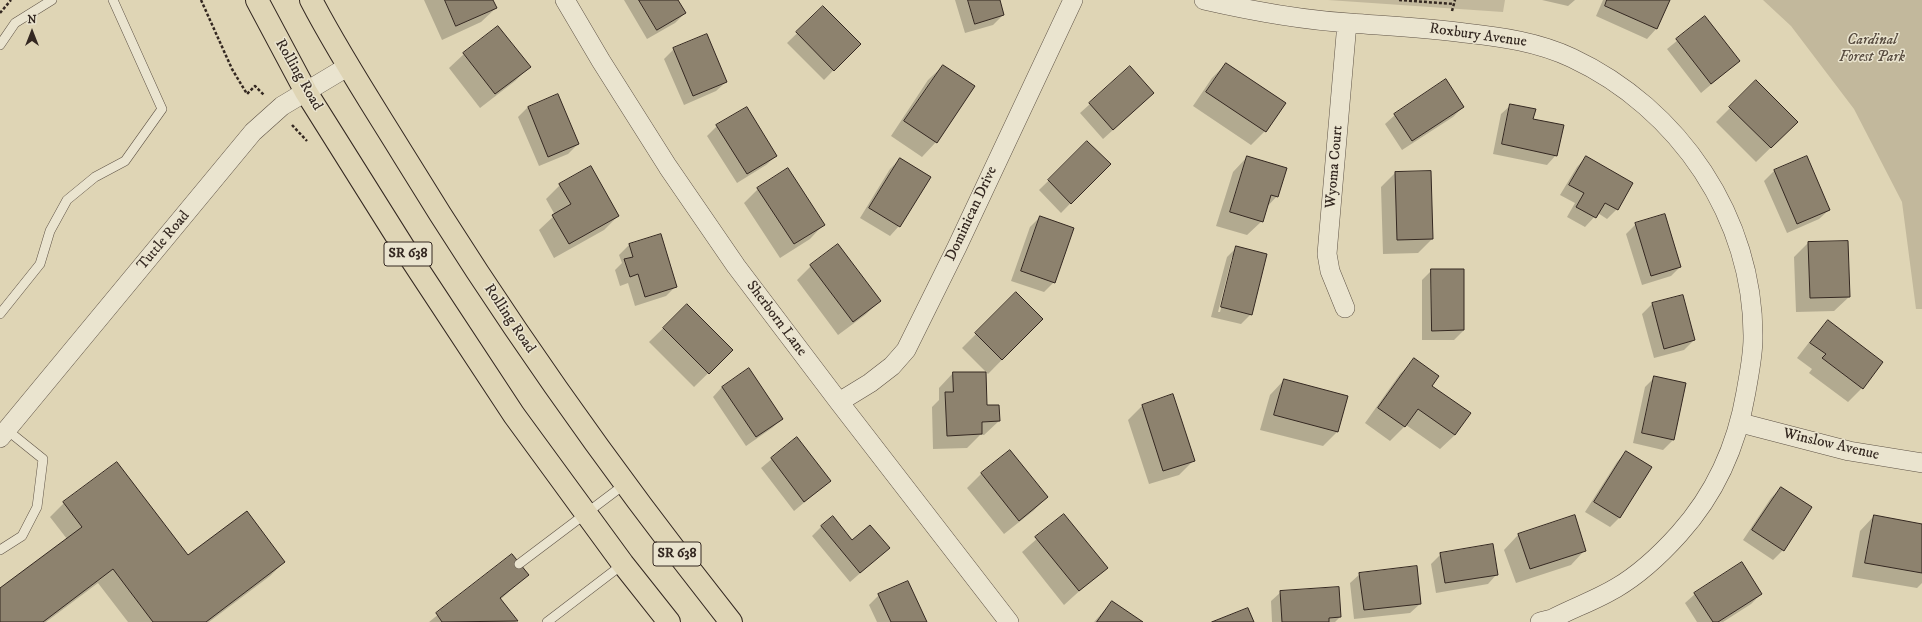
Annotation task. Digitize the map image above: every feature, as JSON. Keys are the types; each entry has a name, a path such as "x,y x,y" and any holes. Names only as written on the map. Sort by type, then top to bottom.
{"main road":[{"name":"Rolling Road","path":"257,0 306,92 404,248 514,415 624,564 670,622"},
{"name":"Rolling Road","path":"311,0 347,67 444,222 553,386 668,542 731,622"}],"street":[{"name":"Sherborn Lane","path":"566,0 601,61 668,167 736,266 1009,622"},
{"name":"Dominican Drive","path":"839,402 870,383 892,366 906,350 961,240 1073,0"},
{"name":"Roxbury Avenue","path":"1204,0 1290,16 1347,23 1400,26 1500,37 1537,44 1570,57 1604,75 1633,95 1665,123 1690,151 1713,186 1730,221 1743,261 1750,299 1753,337 1751,366 1741,423 1728,458 1699,508 1680,533 1659,555 1616,588 1552,619 1540,622"},
{"name":"Wyoma Court","path":"1345,308 1330,270 1327,254 1347,23"},
{"name":"Tuttle Road","path":"3,434 253,132 278,110 347,67"},
{"name":"Winslow Avenue","path":"1741,423 1849,451 1922,463"}],"lane":[{"path":"0,45 15,24 52,0"},
{"path":"0,314 40,264 50,231 67,200 95,177 125,161 162,109 113,0"},
{"path":"0,550 22,536 37,507 43,459 3,434"},
{"path":"519,564 625,484"},
{"path":"547,622 624,564"}],"path":[{"path":"0,13 11,0"},
{"path":"201,0 232,69 247,94 255,86 307,141"},
{"path":"1399,0 1454,4"}],"green space":[{"path":"1328,0 1505,0 1503,12"},
{"name":"Cardinal Forest Park","path":"1763,0 1922,0 1922,309 1916,309 1902,202 1854,109 1791,26"}],"building":[{"path":"445,0 493,0 497,8 456,26"},
{"path":"639,0 678,0 686,13 657,30"},
{"path":"968,0 1000,0 1004,15 975,24"},
{"path":"1607,0 1670,0 1657,29 1605,6"},
{"path":"823,6 861,44 834,71 796,32"},
{"path":"1705,16 1740,61 1711,84 1676,39"},
{"path":"498,26 531,67 495,94 463,53"},
{"path":"707,34 727,82 693,96 673,48"},
{"path":"1226,63 1286,103 1266,132 1206,92"},
{"path":"943,65 975,86 937,143 904,121"},
{"path":"1130,66 1154,93 1113,130 1089,103"},
{"path":"1446,79 1464,107 1412,141 1394,114"},
{"path":"1756,80 1798,122 1771,148 1729,107"},
{"path":"558,94 579,144 548,157 528,107"},
{"path":"1510,104 1536,109 1533,119 1564,125 1557,156 1502,144"},
{"path":"747,107 777,156 747,174 716,125"},
{"path":"1087,141 1111,164 1071,204 1048,180"},
{"path":"1247,156 1287,168 1278,197 1271,195 1263,222 1230,212"},
{"path":"1586,156 1633,183 1618,210 1605,203 1596,218 1576,207 1584,193 1569,185"},
{"path":"1807,156 1830,210 1797,224 1774,170"},
{"path":"900,158 931,177 900,227 869,208"},
{"path":"591,166 619,216 569,244 552,215 571,204 559,184"},
{"path":"788,168 825,225 794,244 757,188"},
{"path":"1431,171 1433,239 1397,240 1395,172"},
{"path":"1665,214 1681,267 1651,276 1635,223"},
{"path":"1040,216 1074,228 1055,283 1021,271"},
{"path":"661,234 677,287 645,297 638,274 630,277 624,259 633,257 629,244"},
{"path":"1848,241 1850,297 1810,298 1808,242"},
{"path":"838,244 881,301 853,322 810,265"},
{"path":"1236,246 1267,254 1252,315 1221,307"},
{"path":"1431,269 1464,269 1464,330 1432,331"},
{"path":"1016,292 1043,319 1002,360 975,333"},
{"path":"1683,295 1695,340 1664,349 1652,303"},
{"path":"687,304 733,350 709,374 663,328"},
{"path":"1828,320 1883,362 1863,389 1822,358 1826,354 1810,343"},
{"path":"1414,358 1439,376 1432,386 1471,413 1455,435 1418,409 1405,427 1378,408"},
{"path":"749,368 783,419 756,437 722,387"},
{"path":"953,372 986,372 987,405 999,405 1000,421 982,422 982,434 947,436 945,392 953,392"},
{"path":"1654,376 1686,383 1674,440 1642,433"},
{"path":"1284,379 1348,396 1338,432 1274,415"},
{"path":"1173,394 1195,461 1163,471 1142,405"},
{"path":"797,437 831,481 804,502 771,458"},
{"path":"1010,450 1048,497 1019,521 981,473"},
{"path":"1626,451 1652,467 1620,518 1594,502"},
{"path":"117,462 188,555 247,511 285,562 206,622 153,622 113,569 43,622 0,622 0,588 82,527 63,502"},
{"path":"1781,487 1812,507 1784,551 1752,530"},
{"path":"1064,514 1108,568 1079,591 1035,537"},
{"path":"1575,515 1586,551 1530,569 1518,534"},
{"path":"1874,515 1922,524 1922,573 1865,563"},
{"path":"833,516 852,540 870,525 890,548 860,573 821,526"},
{"path":"1493,544 1498,575 1445,583 1440,553"},
{"path":"512,554 529,575 500,598 518,621 442,622 436,613"},
{"path":"1742,562 1762,594 1718,622 1713,622 1694,593"},
{"path":"1417,566 1421,604 1364,610 1359,573"},
{"path":"908,581 927,622 891,622 878,594"},
{"path":"1339,587 1341,617 1329,618 1329,622 1282,622 1280,591"},
{"path":"1112,601 1143,622 1097,622"},
{"path":"1248,608 1254,622 1212,622"}]}
